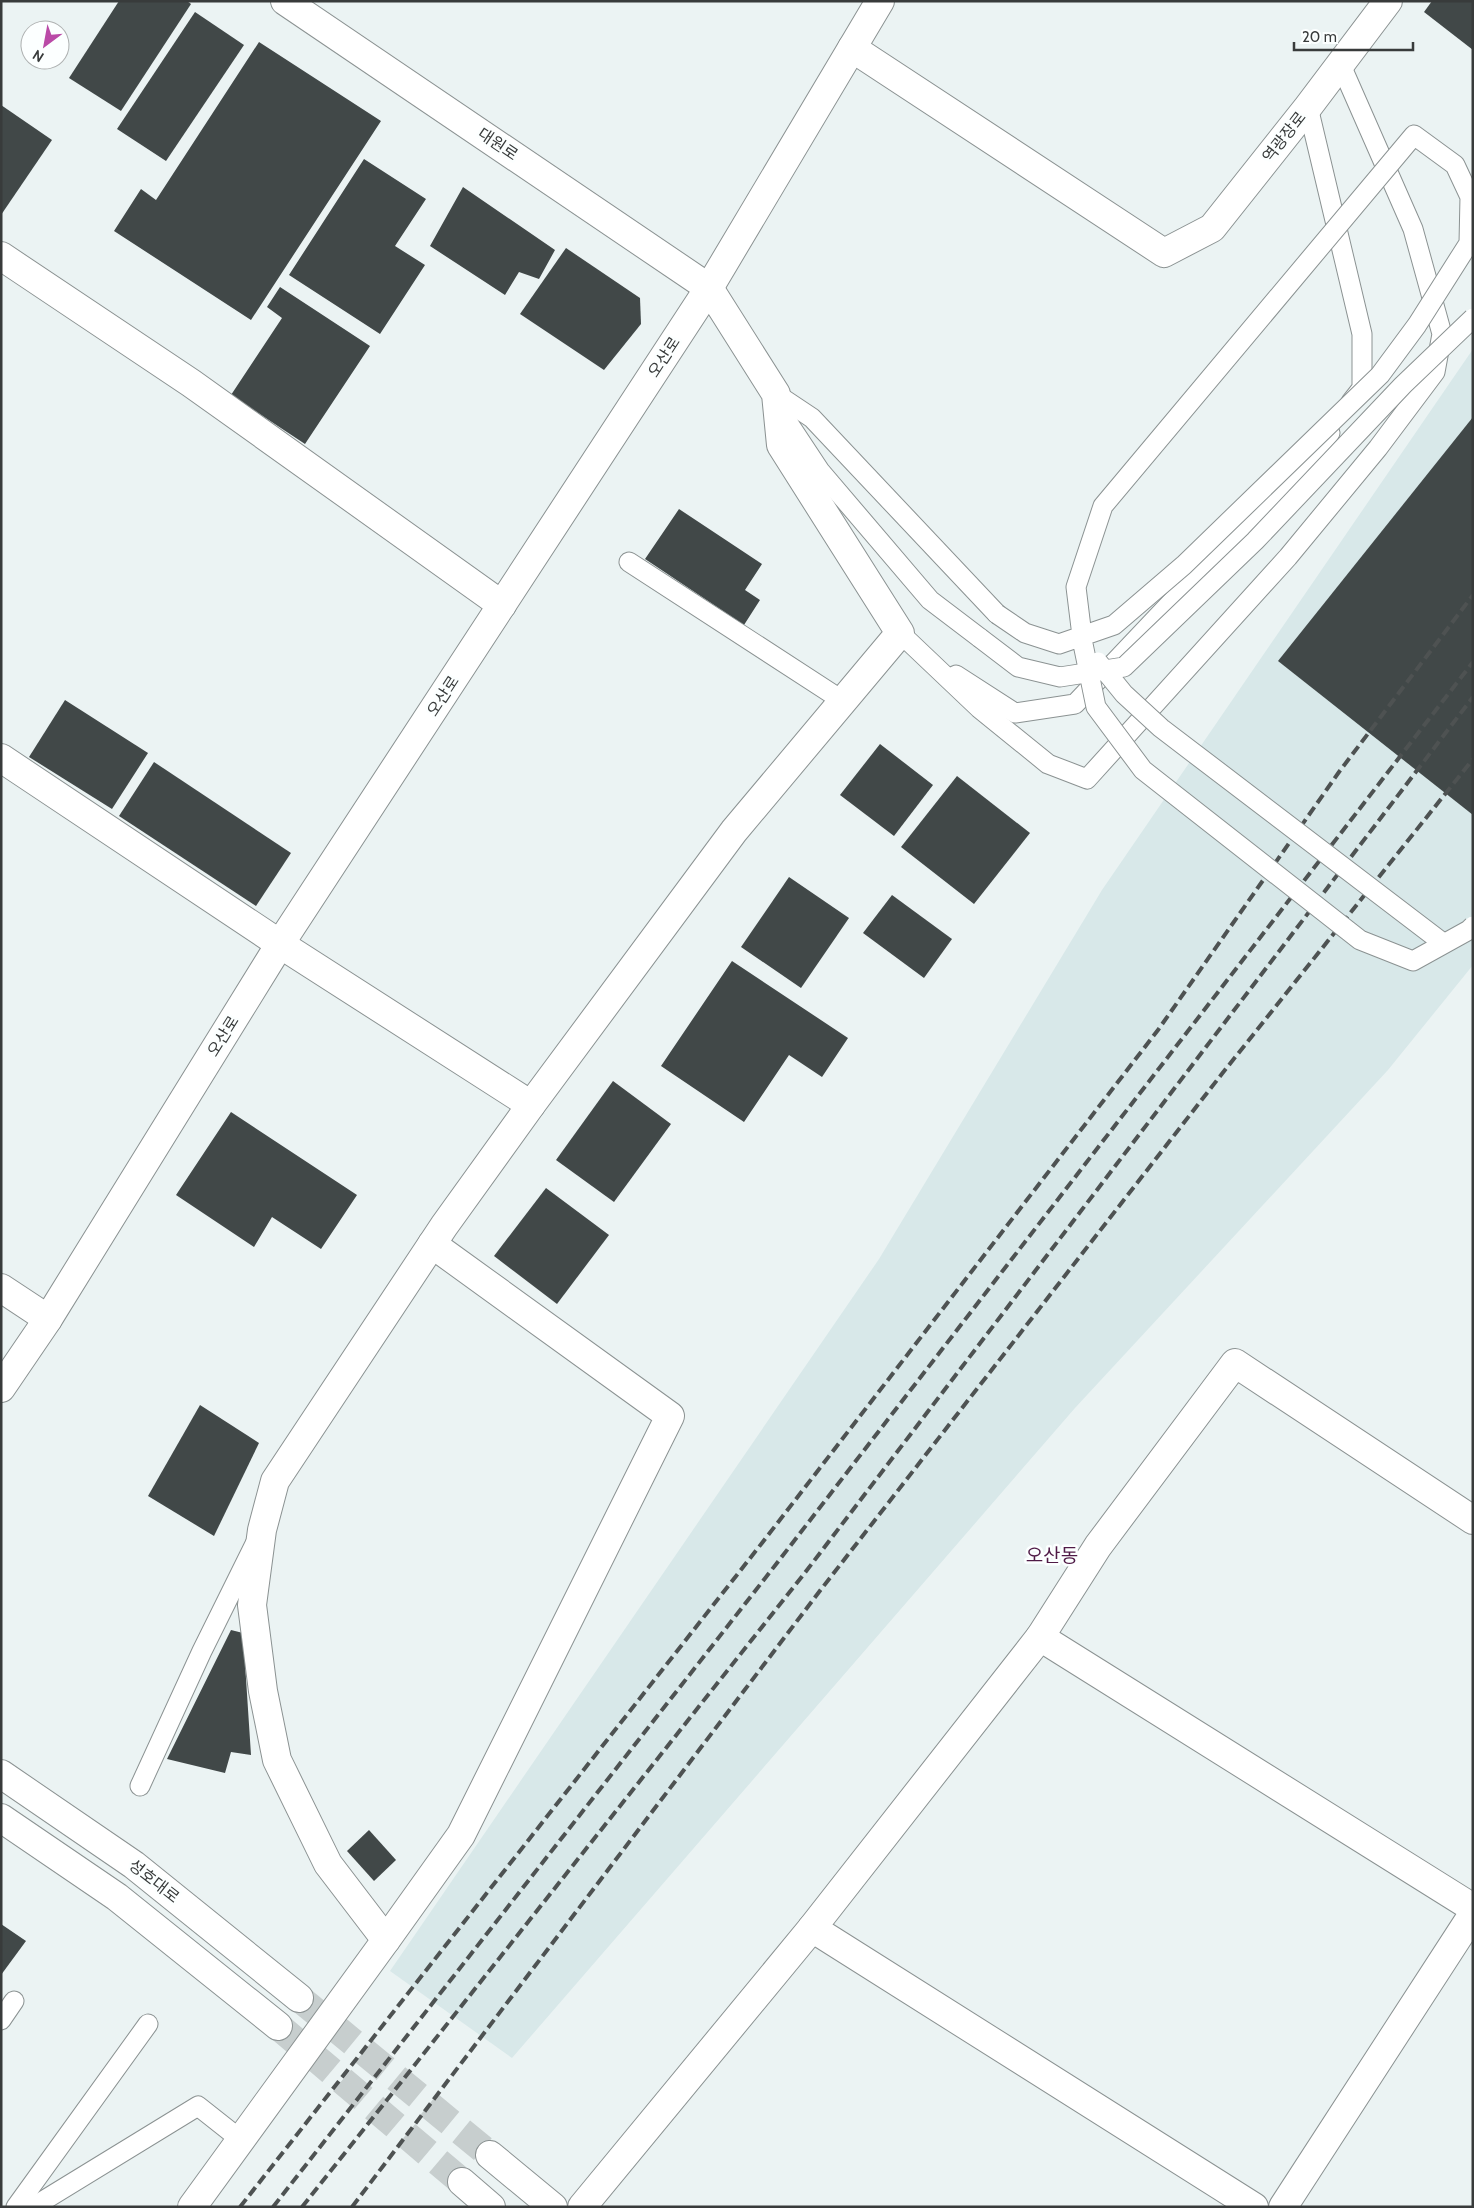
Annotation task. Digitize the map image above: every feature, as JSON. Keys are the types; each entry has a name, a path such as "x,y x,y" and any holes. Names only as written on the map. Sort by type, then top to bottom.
{"street":[{"name":"대원로","path":"285,1 709,288"},
{"name":"오산로","path":"1,1388 48,1319 280,944 709,288 880,1"},
{"name":"역광장로","path":"852,48 1164,253 1212,228 1308,107 1388,1"},
{"path":"1,256 190,383 502,605"},
{"path":"386,1940 328,1864 277,1760 263,1691 252,1605 262,1530 275,1481 432,1244 530,1106 734,831 900,633 781,446 776,400 709,288"},
{"path":"1,758 280,944 530,1106"},
{"path":"192,2207 461,1836 670,1416 432,1244"},
{"path":"1,1288 48,1319"},
{"path":"582,2207 812,1928 1040,1638 1098,1546 1235,1363 1473,1520"},
{"path":"1040,1638 1473,1908"},
{"name":"성호대로","path":"1,1774 134,1865 299,1998"},
{"path":"1,1818 117,1897 278,2026"},
{"path":"1283,2207 1473,1914"},
{"path":"812,1928 1254,2207"},
{"path":"490,2155 553,2207"},
{"path":"462,2182 491,2207"}],"lane":[{"path":"900,633 979,708 1048,764 1087,779 1288,557 1378,448 1435,372 1442,334 1413,229 1340,63"},
{"path":"919,652 1015,713 1075,704 1323,442 1362,388 1362,334 1308,107"},
{"path":"1473,179 1414,135 1103,506 1076,587 1083,644 1096,707 1143,770 1360,940 1413,961 1473,926"},
{"path":"776,400 812,418 997,614 1026,632 1060,644 1114,625 1184,565 1380,375 1417,325 1469,243 1470,197 1455,165"},
{"path":"776,400 820,471 930,600 1018,667 1060,677 1124,667 1255,541 1403,385 1473,318"},
{"path":"629,562 843,701"},
{"path":"1083,644 1124,694 1161,728 1443,943"},
{"path":"140,1786 202,1651 262,1530"},
{"path":"1,2020 14,2002"},
{"path":"16,2207 148,2024"},
{"path":"33,2207 198,2106 241,2140"}],"shaded area":[{"path":"1473,349 1473,965 1388,1070 1075,1408 512,2058 390,1971 879,1259 1102,890"}],"building":[{"path":"119,1 187,1 191,4 121,111 69,78"},
{"path":"1432,1 1473,1 1473,50 1424,12"},
{"path":"195,12 244,45 166,161 117,129"},
{"path":"259,42 381,121 251,320 114,231 141,189 156,200"},
{"path":"1,105 52,140 1,215"},
{"path":"364,159 426,199 395,246 425,265 380,334 289,275"},
{"path":"463,187 555,250 539,279 519,272 505,295 430,246"},
{"path":"566,248 640,298 641,324 604,370 520,314"},
{"path":"280,287 370,346 305,444 231,395 282,318 267,307"},
{"path":"1473,417 1473,815 1278,661"},
{"path":"679,509 762,564 745,590 760,600 744,625 645,559"},
{"path":"65,700 148,753 112,809 29,757"},
{"path":"880,744 933,785 894,836 840,795"},
{"path":"154,762 291,853 256,906 119,816"},
{"path":"957,776 1030,833 974,904 901,847"},
{"path":"789,877 849,918 801,988 741,947"},
{"path":"892,895 952,939 924,978 863,933"},
{"path":"732,961 848,1038 822,1077 789,1055 744,1122 661,1066"},
{"path":"613,1081 671,1124 614,1202 556,1160"},
{"path":"231,1112 357,1195 321,1249 272,1217 254,1247 176,1195"},
{"path":"546,1188 609,1235 557,1304 494,1256"},
{"path":"200,1405 259,1443 214,1536 148,1496"},
{"path":"231,1630 243,1633 251,1755 231,1752 225,1773 167,1759"},
{"path":"369,1830 396,1860 374,1881 347,1851"},
{"path":"1,1924 26,1941 1,1975"}],"tunnel":[{"path":"299,1998 490,2155"},
{"path":"278,2026 462,2182"}],"railway":[{"path":"240,2207 762,1543 1158,1030 1339,772 1473,595"},
{"path":"273,2207 777,1563 1473,662"},
{"path":"302,2207 804,1574 1473,697"},
{"path":"352,2207 819,1592 1221,1075 1473,759"}],"district":[{"name":"오산동","path":"1052,1555"}]}
